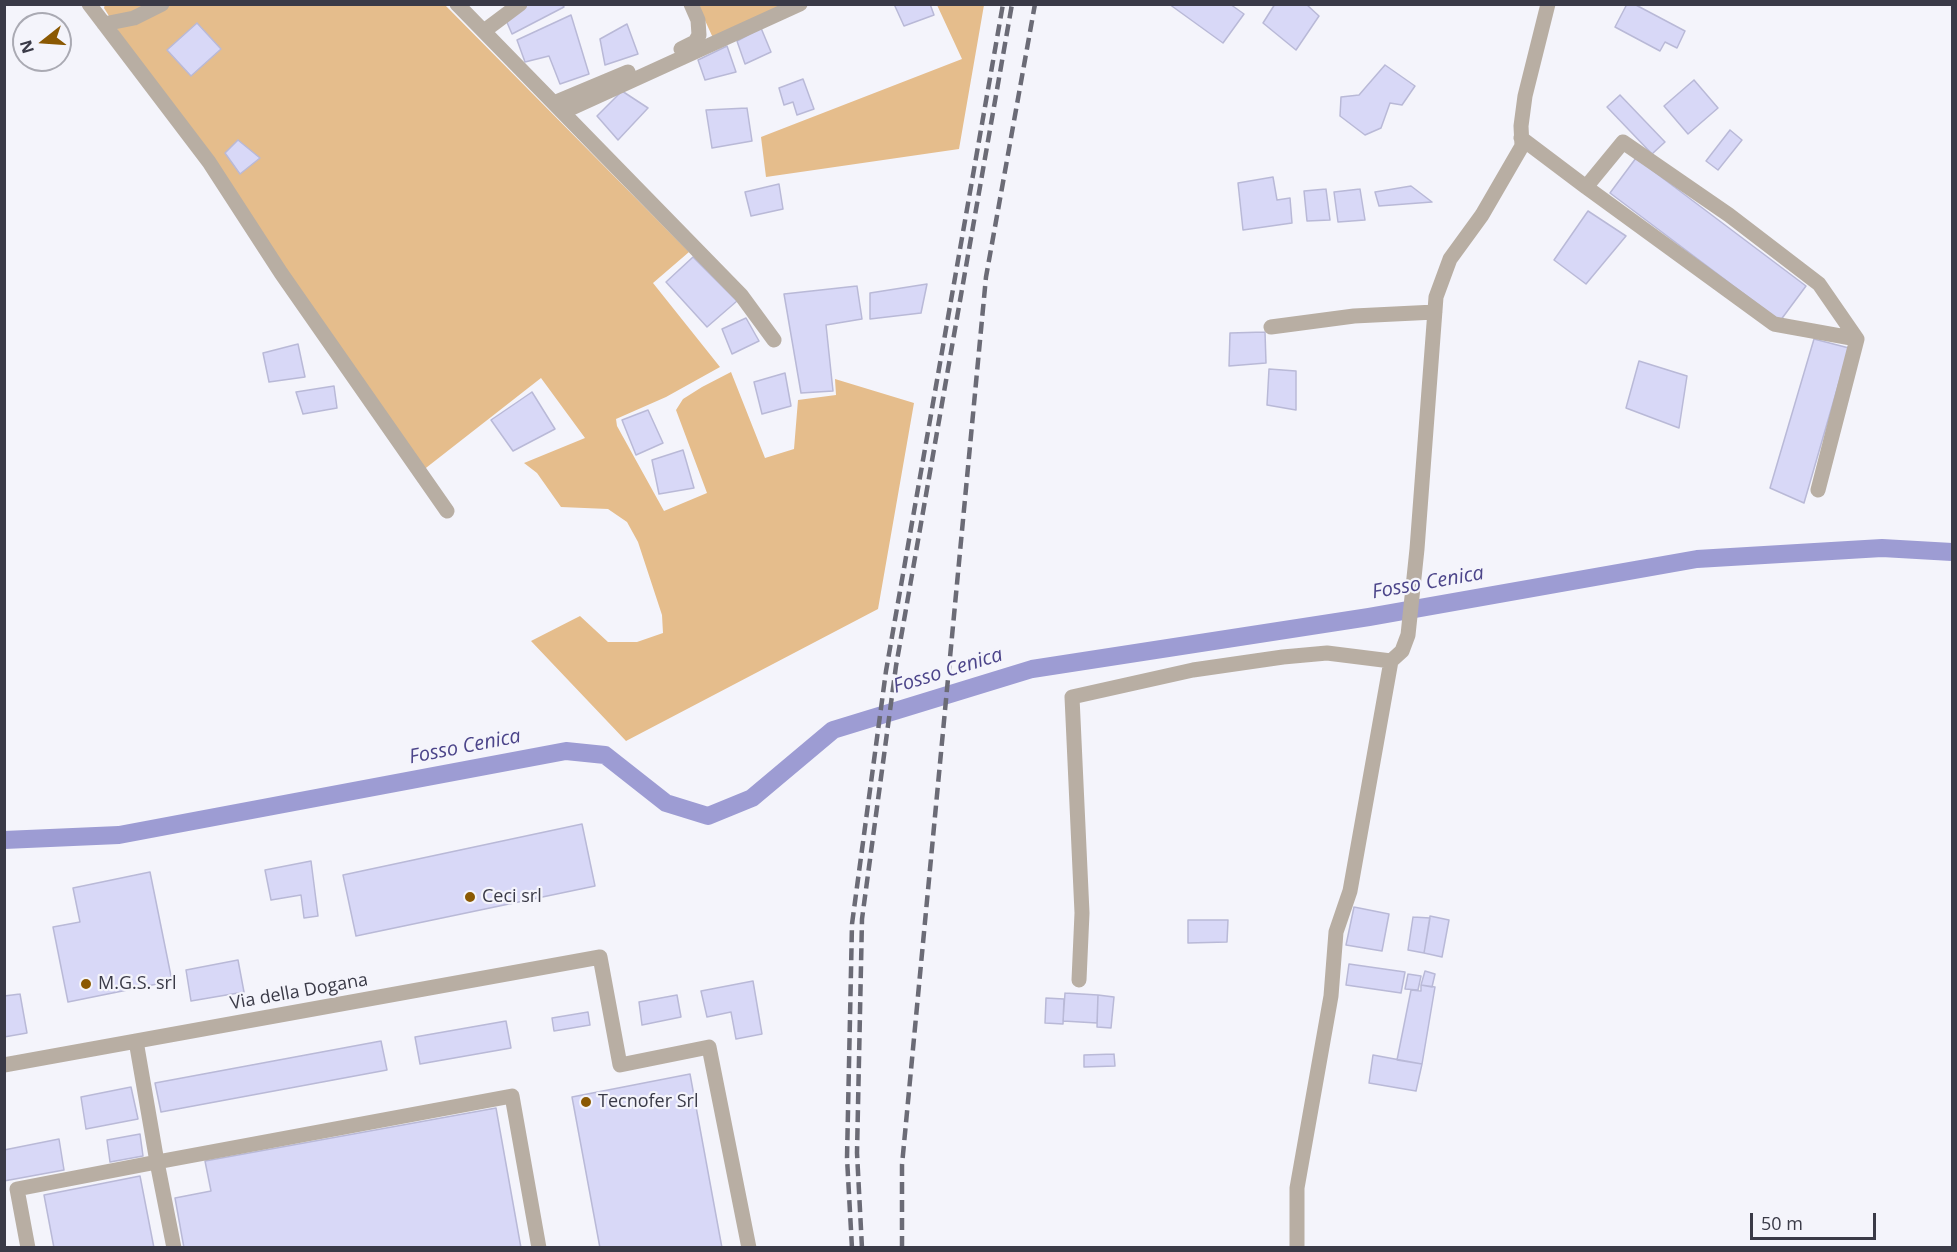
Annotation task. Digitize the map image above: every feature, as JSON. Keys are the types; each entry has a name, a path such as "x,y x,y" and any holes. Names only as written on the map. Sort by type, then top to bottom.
{"street":[{"path":"89,4 209,162 281,273 447,511"},
{"path":"104,24 134,18 162,4"},
{"path":"457,4 741,295 774,340"},
{"path":"484,31 520,4"},
{"path":"558,108 695,42 700,28 691,4"},
{"path":"558,108 800,4"},
{"path":"1297,1248 1297,1188 1331,996 1336,932 1350,891 1391,661 1402,651 1408,634 1436,297 1450,259 1482,215 1522,146 1525,96 1548,4"},
{"path":"1521,138 1774,324 1857,339"},
{"path":"1586,188 1623,142 1729,215 1819,284 1857,339 1818,490"},
{"path":"1271,327 1354,316 1435,312"},
{"path":"1079,980 1082,913 1072,697 1193,670 1293,656 1354,654 1391,661"},
{"name":"Via della Dogana","path":"4,1065 600,957 620,1065 709,1047 749,1248"},
{"path":"136,1041 174,1248"},
{"path":"28,1248 17,1189 512,1096 539,1248"}],"shaded area":[{"path":"105,4 445,5 689,252 653,283 720,367 666,397 616,419 617,426 664,511 707,493 676,410 683,399 731,372 765,458 794,449 798,400 836,395 835,379 914,403 878,609 626,741 531,641 580,616 608,642 637,642 663,633 662,615 638,542 627,522 608,509 561,507 537,473 524,463 585,438 541,378 422,471 122,37 104,8"},
{"path":"698,5 804,5 713,38"},
{"path":"937,5 984,5 959,149 766,177 761,137 962,59"}],"building":[{"path":"529,4 562,4 564,7 512,34 506,20"},
{"path":"894,4 930,4 934,15 904,26"},
{"path":"1169,4 1230,4 1244,14 1223,43"},
{"path":"1275,4 1306,4 1319,16 1296,50 1263,23"},
{"path":"1627,4 1634,4 1685,31 1677,48 1665,42 1660,51 1615,27"},
{"path":"571,15 589,74 560,84 549,56 525,62 517,40"},
{"path":"197,23 221,49 191,76 167,50"},
{"path":"627,24 638,54 605,65 600,39"},
{"path":"761,28 771,52 745,64 737,41"},
{"path":"727,46 736,72 705,80 698,60"},
{"path":"1385,65 1415,86 1402,105 1390,103 1381,128 1365,135 1340,116 1341,97 1359,95"},
{"path":"803,79 814,109 797,115 793,102 784,105 779,88"},
{"path":"1694,80 1718,108 1688,134 1664,106"},
{"path":"622,91 648,108 618,140 597,116"},
{"path":"1620,95 1665,142 1652,154 1607,107"},
{"path":"747,108 752,141 712,148 706,110"},
{"path":"1730,130 1742,140 1718,170 1706,161"},
{"path":"238,140 260,158 240,174 225,153"},
{"path":"1636,158 1806,286 1780,321 1610,193"},
{"path":"1273,177 1277,200 1290,198 1292,223 1243,230 1238,183"},
{"path":"779,184 783,209 751,216 745,192"},
{"path":"1411,186 1432,202 1379,206 1375,192"},
{"path":"1326,189 1330,220 1307,221 1304,191"},
{"path":"1360,189 1365,220 1338,222 1334,192"},
{"path":"1588,211 1626,236 1586,284 1554,260"},
{"path":"693,257 737,301 707,327 666,282"},
{"path":"927,284 921,313 870,319 870,293"},
{"path":"857,286 862,319 826,325 833,391 801,393 784,294"},
{"path":"746,318 759,341 732,354 722,329"},
{"path":"1265,332 1266,363 1229,366 1230,333"},
{"path":"1814,339 1849,348 1804,503 1770,488"},
{"path":"298,344 305,377 269,382 263,353"},
{"path":"1639,361 1687,376 1679,428 1626,408"},
{"path":"1269,369 1296,371 1296,410 1267,405"},
{"path":"785,373 791,406 762,414 754,382"},
{"path":"334,386 337,408 303,414 296,392"},
{"path":"532,392 555,429 513,451 491,420"},
{"path":"648,410 663,443 636,455 622,420"},
{"path":"683,450 694,488 659,494 652,460"},
{"path":"582,824 595,886 356,936 343,875"},
{"path":"311,861 318,916 304,918 301,895 271,900 265,870"},
{"path":"150,872 172,981 68,1002 53,927 80,922 73,888"},
{"path":"1354,907 1389,914 1382,951 1346,945"},
{"path":"1430,916 1449,920 1442,957 1424,953"},
{"path":"1413,917 1430,918 1424,953 1408,950"},
{"path":"1188,920 1228,920 1227,942 1188,943"},
{"path":"238,960 244,992 191,1001 186,970"},
{"path":"1349,964 1405,972 1401,993 1346,985"},
{"path":"1425,971 1435,974 1432,987 1421,985"},
{"path":"1408,974 1421,976 1418,990 1405,989"},
{"path":"753,981 762,1034 736,1039 731,1012 707,1017 701,991"},
{"path":"1421,985 1435,987 1422,1064 1397,1060 1411,990 1421,991"},
{"path":"1065,993 1098,995 1097,1023 1063,1021"},
{"path":"20,994 27,1033 4,1037 4,996"},
{"path":"677,995 681,1017 642,1025 639,1002"},
{"path":"1098,995 1114,997 1111,1028 1097,1027"},
{"path":"1046,998 1064,999 1063,1024 1045,1023"},
{"path":"588,1012 590,1025 554,1031 552,1018"},
{"path":"506,1021 511,1048 420,1064 415,1037"},
{"path":"381,1041 387,1070 161,1112 155,1083"},
{"path":"1114,1054 1115,1066 1084,1067 1084,1055"},
{"path":"1373,1055 1422,1064 1416,1091 1369,1083"},
{"path":"690,1074 722,1248 600,1248 572,1097"},
{"path":"131,1087 138,1119 86,1129 81,1097"},
{"path":"496,1108 521,1248 184,1248 175,1198 211,1191 205,1161"},
{"path":"140,1134 143,1156 110,1162 107,1140"},
{"path":"59,1139 64,1170 4,1181 4,1150"},
{"path":"140,1176 154,1248 54,1248 44,1195"}],"waterway":[{"name":"Fosso Cenica","path":"4,840 119,835 566,751 605,755 666,803 708,816 752,798 833,730 1032,669 1369,617 1697,559 1882,548 1952,552"}],"railway":[{"path":"852,1248 847,1158 852,924 886,671 1003,4"},
{"path":"862,1248 857,1153 862,919 896,666 1012,4"},
{"path":"902,1248 902,1165 986,277 1035,4"}],"place":[{"name":"Ceci srl","path":"470,897"},
{"name":"M.G.S. srl","path":"86,984"},
{"name":"Tecnofer Srl","path":"586,1102"}]}
